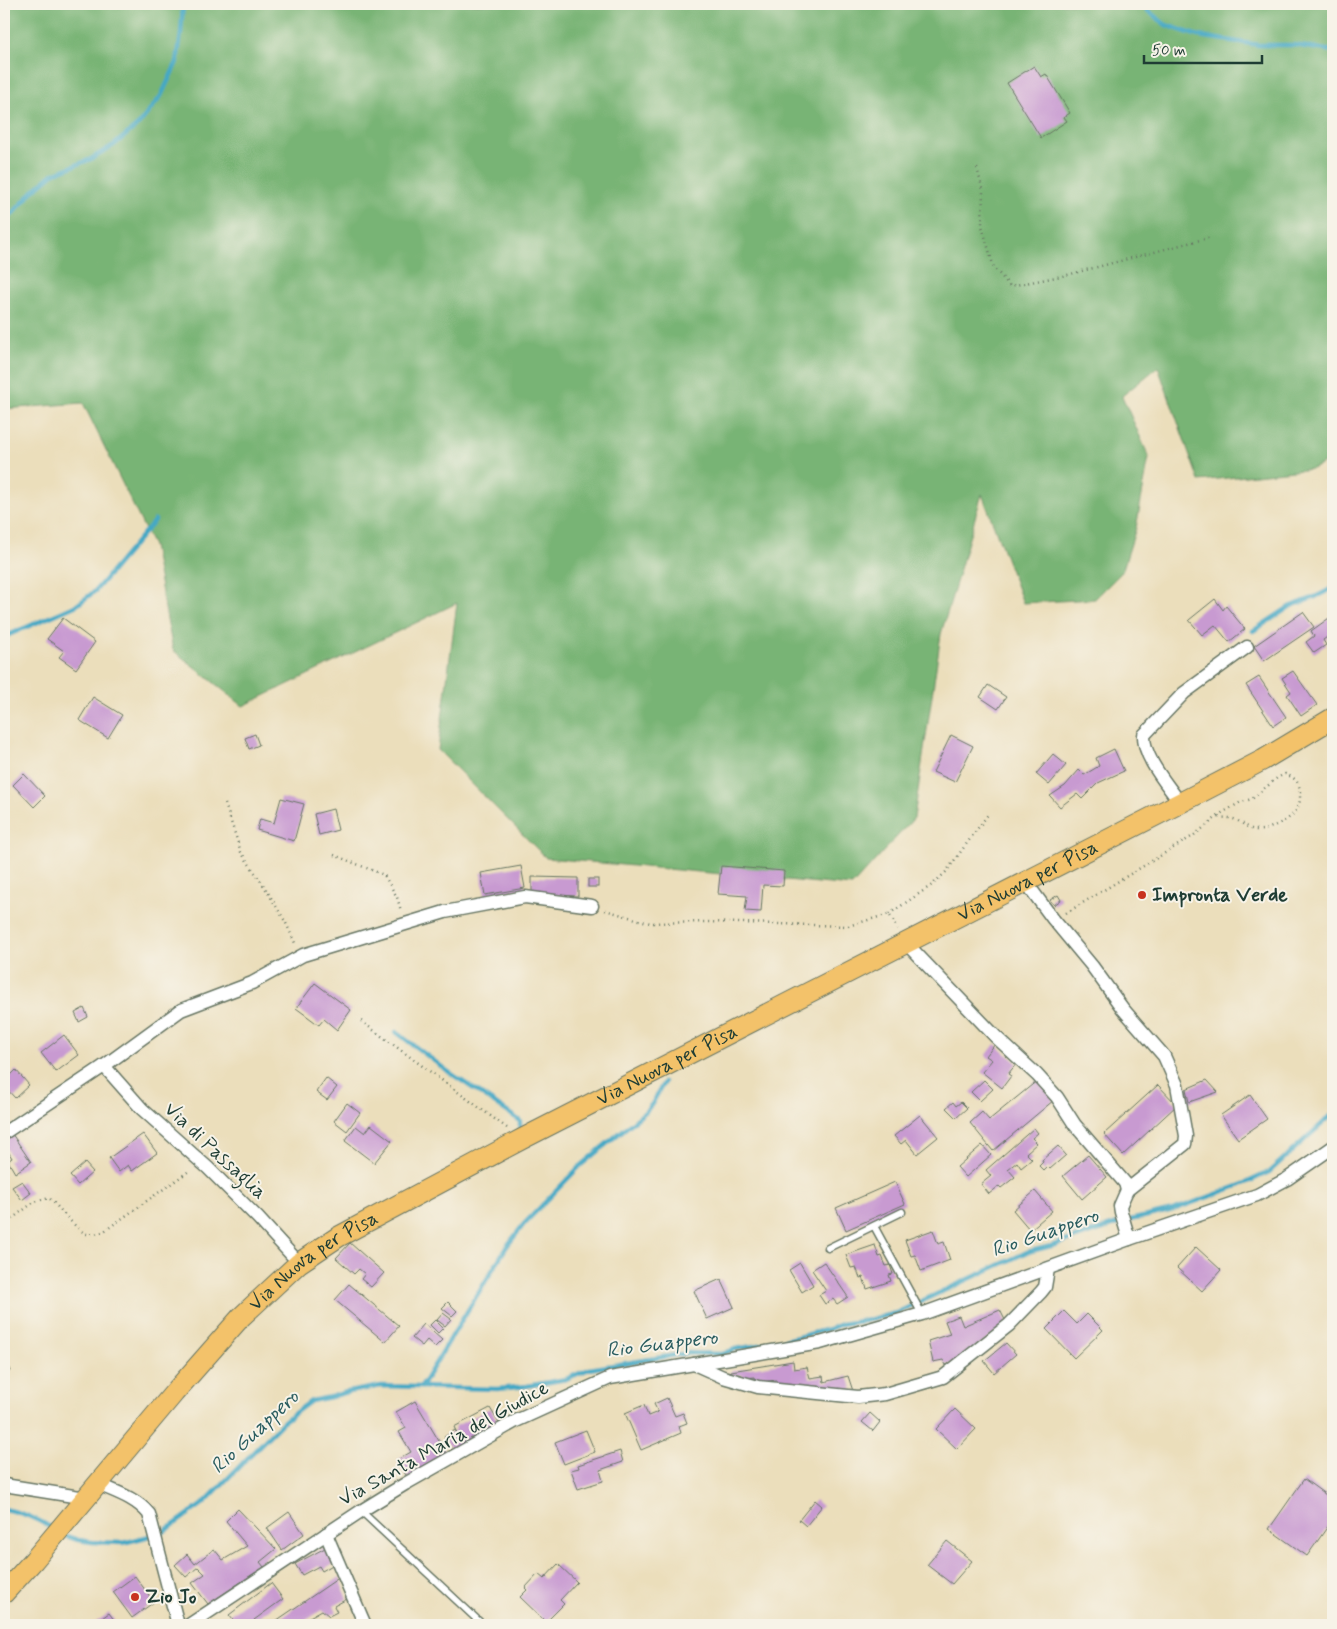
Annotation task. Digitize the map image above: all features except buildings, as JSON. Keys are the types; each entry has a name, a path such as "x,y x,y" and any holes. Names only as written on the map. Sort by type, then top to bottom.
{"main road":[{"name":"Via Nuova per Pisa","path":"4,1593 241,1317 299,1263 338,1236 522,1139 1263,760 1333,718"}],"street":[{"path":"1180,803 1150,759 1144,744 1144,735 1184,693 1247,647"},
{"path":"1025,881 1092,966 1123,1009 1164,1056 1177,1085 1186,1136 1185,1144 1127,1190 1120,1206 1120,1212 1128,1236"},
{"path":"4,1133 104,1066 181,1010 252,983 301,956 445,912 525,897 592,906"},
{"path":"906,943 996,1037 1037,1075 1057,1097 1075,1125 1125,1183 1127,1190"},
{"name":"Via di Passaglia","path":"104,1066 142,1109 258,1218 299,1263"},
{"name":"Via Santa Maria del Giudice","path":"189,1625 361,1510 516,1421 610,1378 820,1343 1048,1270 1128,1236 1257,1195 1287,1180 1333,1147"},
{"path":"694,1364 723,1377 758,1387 858,1397 885,1394 943,1377 1010,1325 1045,1287 1048,1270"},
{"path":"4,1485 87,1497 134,1500 149,1514 178,1625"},
{"path":"326,1534 365,1625"}],"lane":[{"path":"828,1248 902,1212"},
{"path":"874,1226 920,1311"},
{"path":"361,1510 483,1625"}],"path":[{"path":"977,168 983,191 982,226 991,260 994,268 1010,286 1067,275 1211,237"},
{"path":"1054,919 1071,911 1193,836 1217,817 1232,807 1252,799 1277,778 1285,774 1294,778 1298,783 1300,803 1297,809 1290,819 1268,829 1257,830 1249,828 1236,820 1217,817"},
{"path":"225,804 241,852 285,921 301,956"},
{"path":"592,906 650,923 707,922 848,926 889,914 932,885 946,872 989,813"},
{"path":"334,855 384,875 397,897 406,924"},
{"path":"889,914 906,943"},
{"path":"361,1021 522,1139"},
{"path":"4,1225 34,1202 49,1198 76,1226 87,1234 103,1232 200,1162"}],"green space":[{"path":"4,4 1333,4 1333,459 1312,469 1199,481 1158,367 1122,396 1149,457 1136,528 1122,572 1095,599 1023,603 982,494 941,634 914,818 852,886 546,858 438,750 457,603 243,706 173,650 153,546 83,403 4,409"}],"waterway":[{"path":"4,223 34,190 53,174 91,159 114,145 139,124 161,96 177,62 183,4"},
{"path":"1139,4 1166,25 1198,36 1259,45 1293,45 1333,51"},
{"path":"4,637 77,605 95,591 155,520"},
{"path":"1253,631 1291,606 1333,588"},
{"path":"396,1032 446,1070 519,1120 520,1127"},
{"path":"421,1387 507,1246 524,1224 581,1165 645,1112 652,1104 664,1082"},
{"name":"Rio Guappero","path":"63,1535 92,1542 123,1543 161,1533 204,1503 285,1420 311,1401 381,1386 498,1389 527,1386 566,1379 589,1369 688,1353 722,1354 735,1349 778,1342 829,1329 841,1324 896,1313 1027,1252 1130,1220 1173,1210 1246,1183 1269,1172 1333,1114"},
{"name":"Rio Guappero","path":"4,1509 29,1516 52,1528"}],"place":[{"name":"Impronta Verde","path":"1142,895"},
{"name":"Zio Jo","path":"135,1597"}]}
